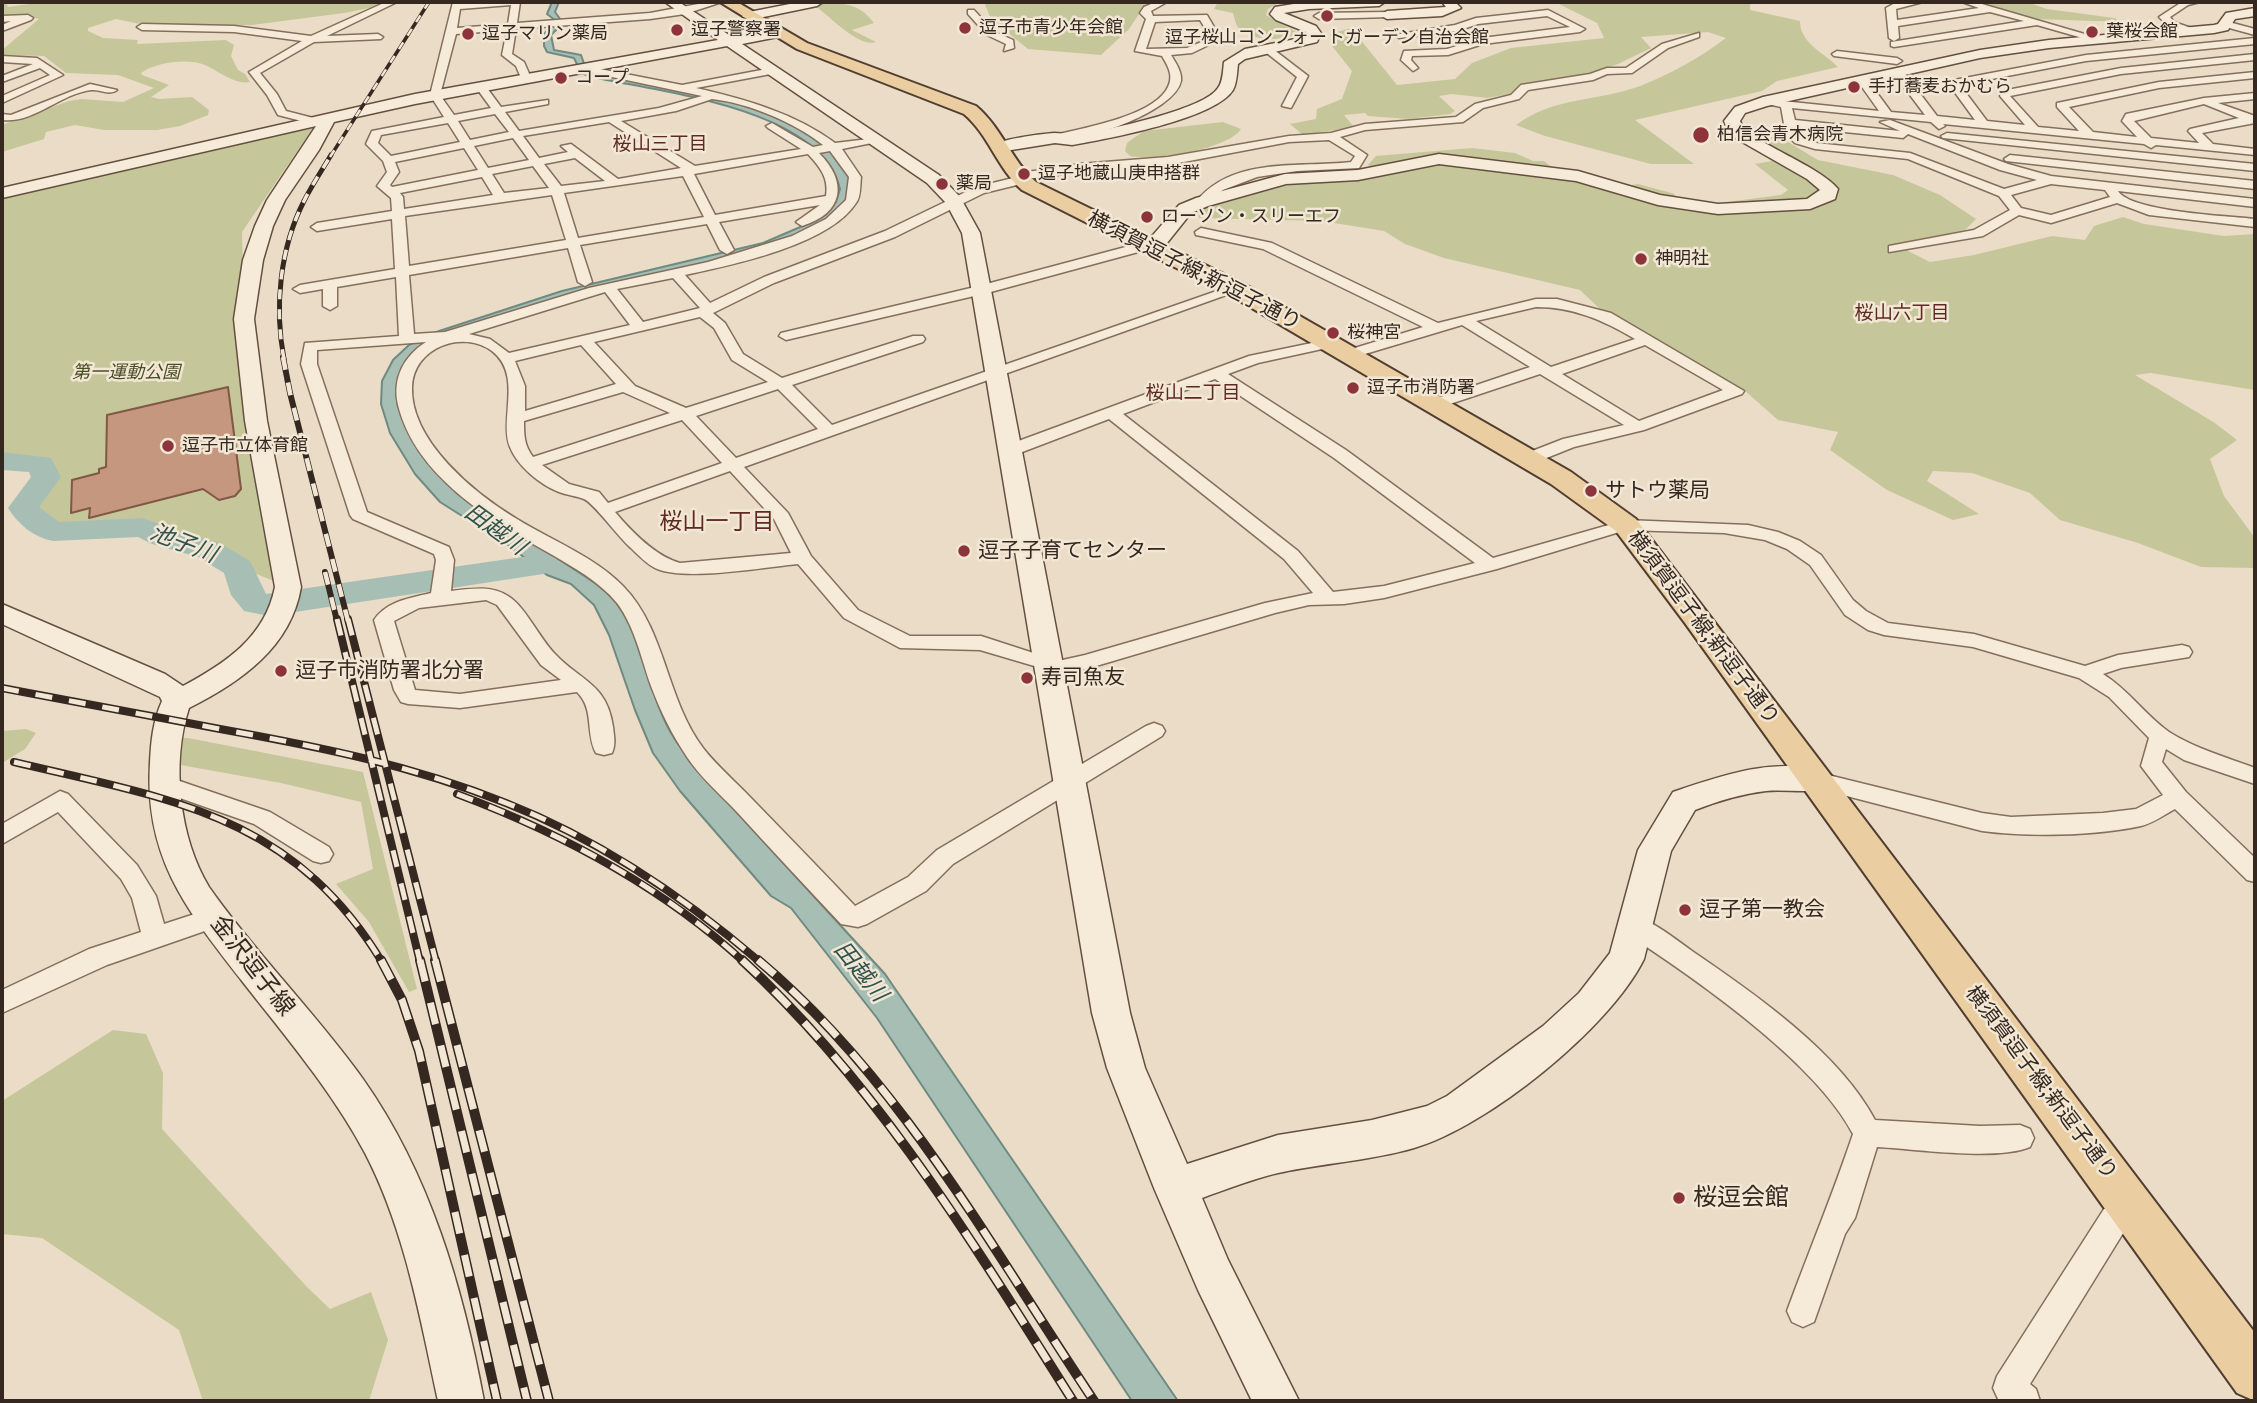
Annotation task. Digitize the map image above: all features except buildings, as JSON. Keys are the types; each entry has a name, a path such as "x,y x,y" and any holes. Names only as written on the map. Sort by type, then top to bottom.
{"main road":[{"name":"横須賀逗子線;新逗子通り","path":"727,2 811,50 963,106 982,119 1008,166 1019,178 1042,193 1236,289 1340,348 1528,458 1590,497 1626,525 2137,1211 2255,1375"}],"street":[{"path":"322,120 282,113 272,94 254,72 312,39 393,2"},
{"path":"501,197 435,95 457,4 514,2 507,55 520,64 522,78 558,113"},
{"path":"671,2 933,179 954,201 971,233 1051,667 1068,783 1114,1024 1126,1068 1175,1188 1213,1275 1276,1401"},
{"path":"452,31 552,23 617,14 684,11 718,2"},
{"path":"749,16 817,2"},
{"path":"1151,19 1145,13 1147,9 1163,2"},
{"path":"1055,138 1072,139 1100,135 1175,117 1205,106 1227,88 1231,62 1245,53 1301,44 1315,36 1311,29 1277,15 1280,9 1379,2"},
{"path":"1391,27 1455,8 1448,2"},
{"path":"1919,2 1896,3 1890,10 1899,68 1902,77 1955,148"},
{"path":"1966,2 2101,40"},
{"path":"2191,31 2171,23 2164,17 2186,3 2196,2"},
{"path":"967,9 990,33 1010,42 1011,46 1007,49"},
{"path":"1892,24 1993,9"},
{"path":"786,336 982,290 1148,245 1160,239 1185,209 1285,179 1366,174 1439,159 1578,176 1631,193 1691,206 1738,209 1810,204 1823,201 1829,195 1829,189 1824,182 1743,136 1734,128 1732,121 1740,110 1763,102 1862,80 1899,68 2049,44 2220,28 2231,16 2255,12"},
{"path":"1319,16 1391,27 1452,29 1476,21 1548,13 1580,29 1493,40 1448,52 1407,53"},
{"path":"1204,14 1216,39 1189,51 1140,51 1151,19 1204,14"},
{"path":"2,19 28,18"},
{"path":"2,28 28,18"},
{"path":"19,33 28,26 28,18"},
{"path":"1438,20 1452,29"},
{"path":"1894,44 2038,22"},
{"path":"2225,24 2255,32"},
{"path":"142,27 234,29 312,39 378,37"},
{"path":"1391,27 1406,43 1406,60 1413,68"},
{"path":"2,193 435,95 778,33"},
{"path":"506,358 640,328 705,310 769,280 890,234 980,190 1019,178 1080,168 1157,162 1279,140 1331,136 1365,127 1459,120 1479,106 1515,97 1525,87 1593,77 1606,71 1628,71 1665,46 1696,35"},
{"path":"1984,125 1953,83 2086,58 2255,41"},
{"path":"2049,44 2254,119"},
{"path":"1266,48 1304,76 1287,107"},
{"path":"999,147 1055,138 1120,122 1144,112 1168,96 1175,83 1176,75 1166,53"},
{"path":"1837,54 1899,68"},
{"path":"2035,130 2005,96 2006,93 2121,71 2255,57"},
{"path":"2,100 57,77 42,64 26,59 4,60"},
{"path":"2,79 42,64"},
{"path":"415,337 457,320 585,282 727,250 791,228 813,216 831,199 833,184 830,175 811,149 782,131 677,89 582,68"},
{"path":"582,68 590,79 704,99 788,119 830,146 853,171 856,184 850,202 834,219 800,238 764,252 608,287 446,337 424,349 412,361 405,375 404,390 406,408 416,432 435,461 470,497 587,568 615,589 639,623 678,726 696,754 850,917 858,916 917,884 945,857 1154,731"},
{"path":"677,89 772,71"},
{"path":"2089,135 2061,105 2159,85 2255,75"},
{"path":"1862,80 1887,114"},
{"path":"2,86 74,93"},
{"path":"480,86 557,190 585,282"},
{"path":"2,117 12,118 90,87 112,90"},
{"path":"2186,196 2148,141 2128,121 2130,116 2204,102 2255,96"},
{"path":"391,191 418,155 451,120 499,111 558,113 611,119 704,99"},
{"path":"1763,102 2255,152"},
{"path":"1786,105 1794,138 1807,144 1910,156 2003,193 2017,211 2052,219 2114,193 2149,211 2255,223"},
{"path":"1858,112 2050,180 2114,193 2186,196 2255,203"},
{"path":"388,160 544,130 558,113"},
{"path":"611,119 689,169 727,250"},
{"path":"2208,147 2194,131 2254,119"},
{"path":"2,613 155,681 172,691 177,701 220,680 235,668 262,642 278,619 286,603 288,587 256,421 244,319 253,261 264,226 281,192 311,150 322,120"},
{"path":"1790,123 1929,138"},
{"path":"544,130 615,183"},
{"path":"415,337 404,272 397,197 383,186 393,172 388,160 372,144 376,133 418,155 485,172 577,154"},
{"path":"2237,135 2238,150"},
{"path":"1202,202 1208,194 1222,186 1271,170 1355,165 1361,155 1331,136"},
{"path":"1947,136 2255,168"},
{"path":"317,227 501,197 615,183 873,140"},
{"path":"418,155 447,207"},
{"path":"1974,155 2255,185"},
{"path":"2003,193 2050,180"},
{"path":"300,289 831,199"},
{"path":"1894,248 1978,233 2017,211"},
{"path":"1201,232 1267,246 1436,328"},
{"path":"676,273 720,326 737,357 757,372 780,383 829,431"},
{"path":"330,284 330,306"},
{"path":"608,287 640,328"},
{"path":"606,509 1236,289"},
{"path":"1011,450 1254,359 1340,348 1536,303 1557,303 1606,316 1736,391 1638,427 1569,443 1528,458"},
{"path":"1464,320 1638,427"},
{"path":"442,587 442,551 359,514 309,364 310,346 330,339 446,337 478,340 503,353 506,358 517,386 516,441 529,464 563,488 593,496 620,529 662,564 680,569 803,558"},
{"path":"529,464 918,339"},
{"path":"1435,404 1648,339"},
{"path":"584,340 626,386 685,414 782,516 803,558 851,614 907,643 981,643 1051,667 1097,659 1309,598 1384,592 1490,565 1591,533 1626,525 1739,529 1775,536 1814,559 1844,606 1872,625 1974,641 2086,673 2116,692 2160,736 2192,754 2255,776"},
{"path":"1216,373 1340,454 1490,565"},
{"path":"517,418 626,386"},
{"path":"1112,413 1291,555 1328,598"},
{"path":"582,684 460,701 408,697 384,620 388,612 442,587 488,594 504,601 548,660 582,684 594,694 602,714 604,747"},
{"path":"2086,673 2118,662 2182,652"},
{"name":"金沢逗子線","path":"177,701 167,739 165,784 168,826 177,854 186,875 214,918 326,1060 379,1140 420,1239 439,1304 461,1401"},
{"path":"2160,736 2152,766 2178,798 2255,873"},
{"path":"1175,1188 1275,1155 1410,1131 1447,1118 1548,1045 1592,1004 1626,959 1655,850 1684,801 1728,785 1760,778 1788,776 1816,780 1982,822 2011,826 2103,822 2140,817 2178,798"},
{"path":"165,784 262,818 321,854"},
{"path":"2,835 60,800 129,872 144,896 155,938"},
{"path":"2,1002 98,957 214,918"},
{"path":"1633,925 1736,994 1805,1055 1839,1089 1867,1133"},
{"path":"1867,1133 1980,1139 2020,1138"},
{"path":"1803,1311 1833,1225 1840,1218 1867,1133"},
{"path":"2024,1401 2010,1388 2115,1219 2137,1211"}],"green space":[{"path":"2,2 6,2 8,7 43,2 383,2 344,13 252,25 150,26 116,19 88,28 88,31 103,38 138,40 137,44 226,40 234,45 231,56 238,70 245,74 250,82 232,80 198,63 181,62 155,66 141,73 142,75 169,85 151,97 192,97 209,110 208,115 180,126 157,130 104,130 75,125 46,132 44,139 2,152 2,125 69,101 82,99 123,102 154,88 118,75 66,73 44,56 2,55 2,50 39,19 28,16 2,16"},
{"path":"984,2 1147,2 1129,29 1101,55 1028,49 991,19"},
{"path":"1218,2 1280,2 1268,9 1266,15 1298,33 1276,39 1251,36 1238,26 1233,13 1214,9"},
{"path":"1555,2 1754,2 1750,5 1750,10 1800,21 1808,41 1838,67 1777,81 1762,91 1635,120 1694,164 1651,164 1545,136 1516,125 1561,104 1624,91 1662,77 1726,38 1708,32 1641,37 1651,48 1618,64 1585,75 1520,85 1510,94 1487,98 1452,94 1439,96 1455,111 1450,114 1409,119 1368,116 1365,113 1344,115 1354,127 1303,135 1290,124 1316,119 1317,109 1342,99 1352,71 1332,46 1330,34 1351,28 1397,85 1455,79 1472,63 1511,48 1604,38 1597,23"},
{"path":"1981,2 2027,2 2047,9 2114,18 2125,22 2036,19"},
{"path":"845,4 858,8 874,23 852,30 876,42 869,43 852,36 814,5"},
{"name":"第一運動公園","path":"317,122 242,232 244,330 288,587 143,527 53,532 23,508 46,477 41,464 2,458 2,196 94,170"},
{"path":"1223,122 1241,129 1234,136 1207,148 1156,157 1130,156 1125,151 1127,143 1144,131"},
{"path":"1752,130 1773,133 1818,160 1893,175 1940,195 1976,219 1965,230 1907,243 1908,251 1930,262 1974,255 2052,236 2085,240 2094,226 2123,217 2144,224 2224,236 2255,234 2255,390 2151,373 2135,375 2215,423 2237,440 2210,459 2224,496 2255,538 2255,568 2201,567 2138,543 2060,520 2030,493 1972,473 1933,471 1927,481 1979,514 1953,520 1887,490 1830,450 1838,432 1778,420 1744,390 1600,309 1580,290 1444,258 1405,244 1384,231 1322,221 1199,218 1198,210 1291,184 1383,175 1368,165 1376,156 1472,148 1515,153 1533,161 1544,161 1567,179 1606,190 1638,184 1675,194 1670,204 1726,205 1727,202 1781,195 1788,190 1755,164 1772,161 1765,156 1763,143 1750,133"},
{"path":"26,729 36,733 25,749 2,763 2,731"},
{"path":"175,738 188,738 363,772 417,989 409,992 369,922 336,884 373,869 361,802 281,783 175,764"},
{"path":"113,1030 146,1034 163,1073 162,1129 307,1287 330,1309 371,1292 388,1340 369,1401 203,1401 179,1330 42,1238 2,1234 2,1101"}],"water":[{"name":"田越川","path":"552,2 559,2 555,12 563,23 551,35 554,50 581,55 586,69 721,98 787,122 815,139 838,159 849,180 849,197 831,217 758,251 649,275 426,344 408,360 398,379 397,399 404,422 418,448 454,490 497,521 593,582 615,601 632,628 658,704 667,726 680,746 699,771 885,974 1178,1401 1132,1401 877,1018 791,908 771,896 680,791 653,753 609,635 594,605 571,584 547,575 508,545 440,502 415,474 390,433 381,404 382,381 393,360 409,345 433,333 562,291 763,243 805,225 836,202 840,189 827,162 803,139 771,122 734,108 695,98 592,77 581,73 574,58 547,52 544,34 556,21 547,14"}],"waterway":[{"name":"池子川","path":"2,461 41,464 46,477 23,508 36,522 53,532 143,527 163,537 209,550 238,568 248,595 256,603 269,605 543,564"}],"railway":[{"path":"330,157 429,2"},
{"path":"284,359 280,319 284,258 304,201 331,155"},
{"path":"283,357 348,621"},
{"path":"325,572 337,621"},
{"path":"337,619 371,761"},
{"path":"348,619 385,764"},
{"path":"2,688 329,750 371,761"},
{"path":"371,761 385,764"},
{"path":"371,761 420,962"},
{"path":"14,762 175,803 222,820 267,843 308,874 347,912 382,962"},
{"path":"385,764 471,790 575,834 671,893 760,962"},
{"path":"385,764 436,962"},
{"path":"457,794 534,826 608,864 679,909 744,962"},
{"path":"381,960 402,1000 419,1051 497,1401"},
{"path":"420,960 527,1401"},
{"path":"435,960 549,1401"},
{"path":"742,960 791,1008 881,1114 961,1226 1073,1401"},
{"path":"758,960 809,1007 856,1058 900,1112 980,1226 1094,1401"}],"place":[{"name":"逗子桜山コンフォートガーデン自治会館","path":"1327,16"},
{"name":"逗子市青少年会館","path":"965,28"},
{"name":"逗子警察署","path":"677,30"},
{"name":"葉桜会館","path":"2092,32"},
{"name":"逗子マリン薬局","path":"468,34"},
{"name":"コープ","path":"561,78"},
{"name":"手打蕎麦おかむら","path":"1854,87"},
{"name":"柏信会青木病院","path":"1701,135"},
{"name":"逗子地蔵山庚申搭群","path":"1024,174"},
{"name":"薬局","path":"942,184"},
{"name":"ローソン・スリーエフ","path":"1147,217"},
{"name":"神明社","path":"1641,259"},
{"name":"桜神宮","path":"1333,333"},
{"name":"逗子市消防署","path":"1353,388"},
{"name":"逗子市立体育館","path":"168,446"},
{"name":"サトウ薬局","path":"1591,491"},
{"name":"逗子子育てセンター","path":"964,551"},
{"name":"逗子市消防署北分署","path":"281,671"},
{"name":"寿司魚友","path":"1027,678"},
{"name":"逗子第一教会","path":"1685,910"},
{"name":"桜逗会館","path":"1679,1198"}],"district":[{"name":"桜山三丁目","path":"660,145"},
{"name":"桜山六丁目","path":"1902,314"},
{"name":"桜山二丁目","path":"1193,394"},
{"name":"桜山一丁目","path":"717,522"}]}
